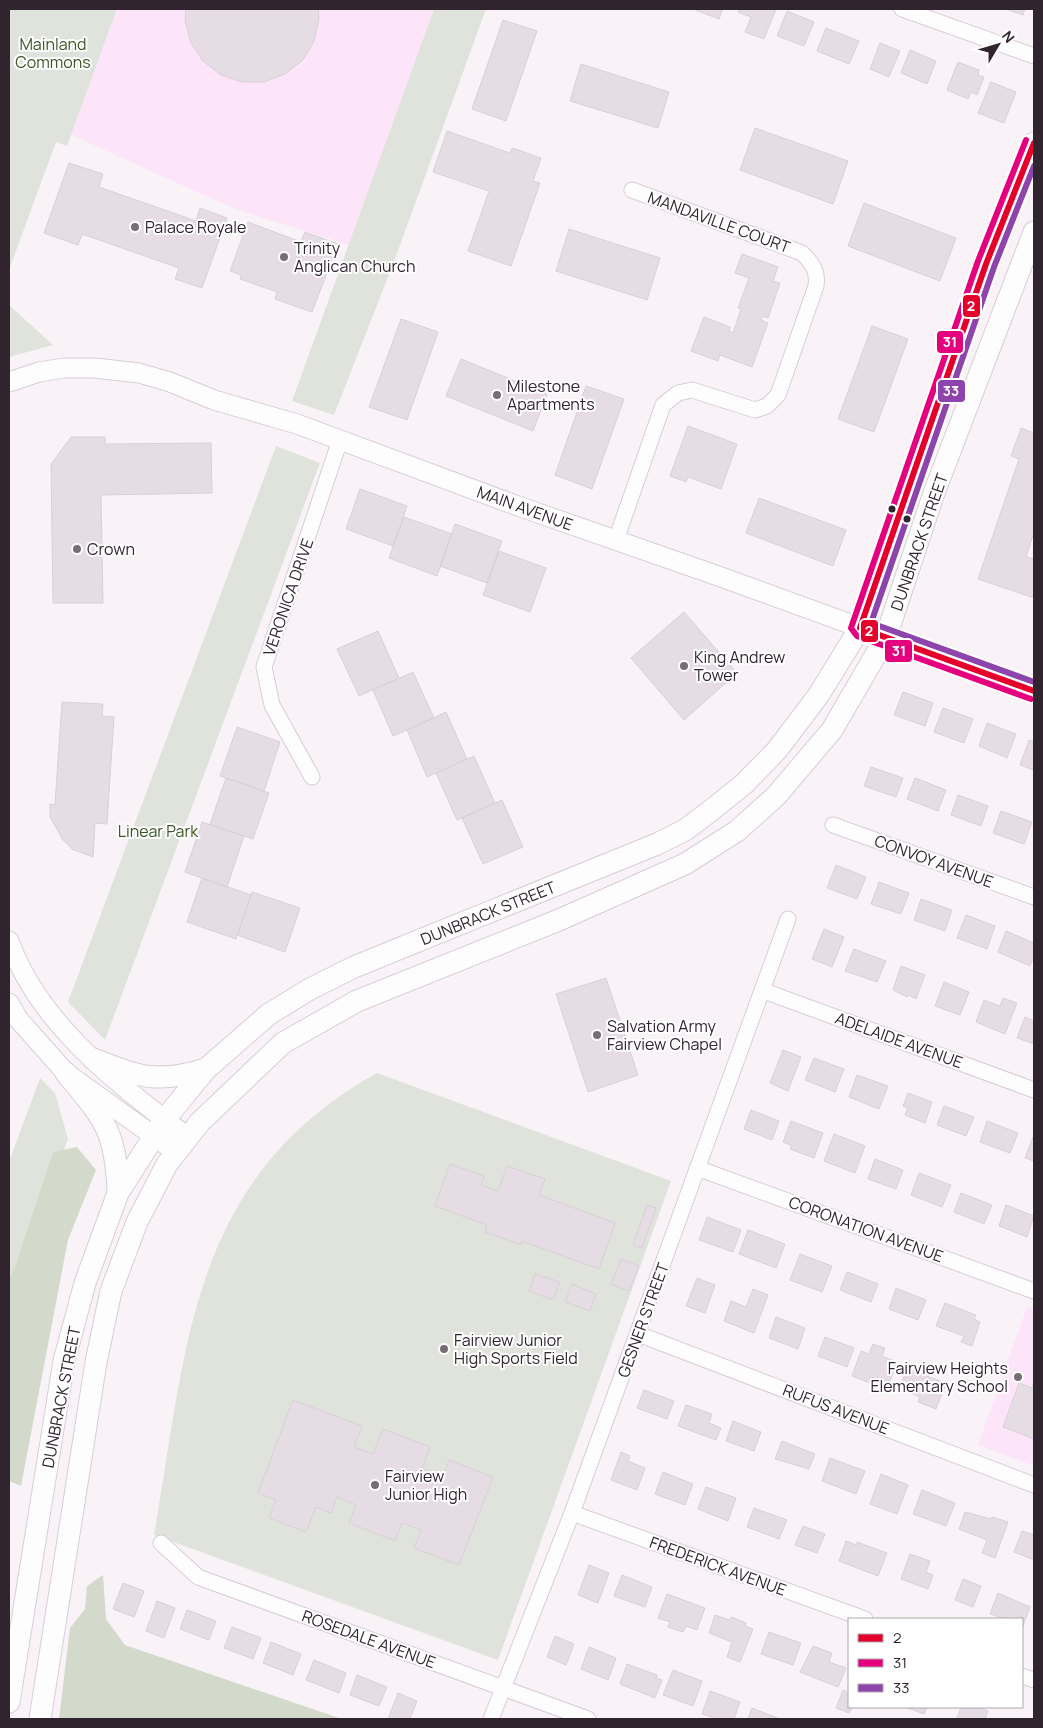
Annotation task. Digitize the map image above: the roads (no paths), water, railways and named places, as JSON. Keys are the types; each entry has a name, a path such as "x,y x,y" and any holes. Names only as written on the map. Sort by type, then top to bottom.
{"main road":[{"name":"DUNBRACK STREET","path":"9,1702 64,1361 85,1283 118,1193 159,1128 206,1069 269,1014 310,989 354,967 658,844 685,830 744,784 777,750 818,696 860,628 986,264 1034,143"},
{"name":"DUNBRACK STREET","path":"40,1719 96,1362 111,1291 137,1222 155,1186 182,1145 231,1091 283,1043 357,1001 559,920 685,864 737,831 776,796 832,730 886,637 934,493 1034,232"},
{"path":"93,1059 139,1076 159,1078 179,1077 206,1069"},
{"path":"66,1073 106,1125 116,1153 118,1193"}],"street":[{"path":"902,9 1034,56"},
{"name":"MANDAVILLE COURT","path":"616,540 663,405 678,393 692,390 755,410 767,406 778,395 816,286 817,276 813,264 802,253 632,190"},
{"name":"MAIN AVENUE","path":"9,382 39,372 64,368 95,368 139,373 170,382 214,400 297,424 518,506 1034,691"},
{"name":"VERONICA DRIVE","path":"312,777 272,705 264,667 340,440"},
{"name":"CONVOY AVENUE","path":"834,825 1034,897"},
{"name":"GESNER STREET","path":"491,1719 572,1514 697,1168 764,991 788,919"},
{"path":"9,942 28,979 45,1006 159,1128"},
{"name":"ADELAIDE AVENUE","path":"764,991 1034,1090"},
{"path":"9,1003 18,1019 66,1073 159,1128 182,1145"},
{"name":"CORONATION AVENUE","path":"697,1168 1034,1291"},
{"name":"RUFUS AVENUE","path":"638,1334 1034,1485"},
{"name":"FREDERICK AVENUE","path":"572,1514 862,1618"},
{"name":"ROSEDALE AVENUE","path":"161,1543 198,1577 588,1719"}],"place":[{"name":"Palace Royale","path":"135,227"},
{"name":"Trinity Anglican Church","path":"284,257"},
{"name":"Milestone Apartments","path":"497,395"},
{"name":"Crown","path":"77,549"},
{"name":"King Andrew Tower","path":"684,666"},
{"name":"Salvation Army Fairview Chapel","path":"597,1035"},
{"name":"Fairview Junior High Sports Field","path":"444,1349"},
{"name":"Fairview Heights Elementary School","path":"1018,1377"},
{"name":"Fairview Junior High","path":"375,1485"}],"park label":[{"name":"Mainland Commons","path":"53,53"},
{"name":"Linear Park","path":"158,831"}]}
